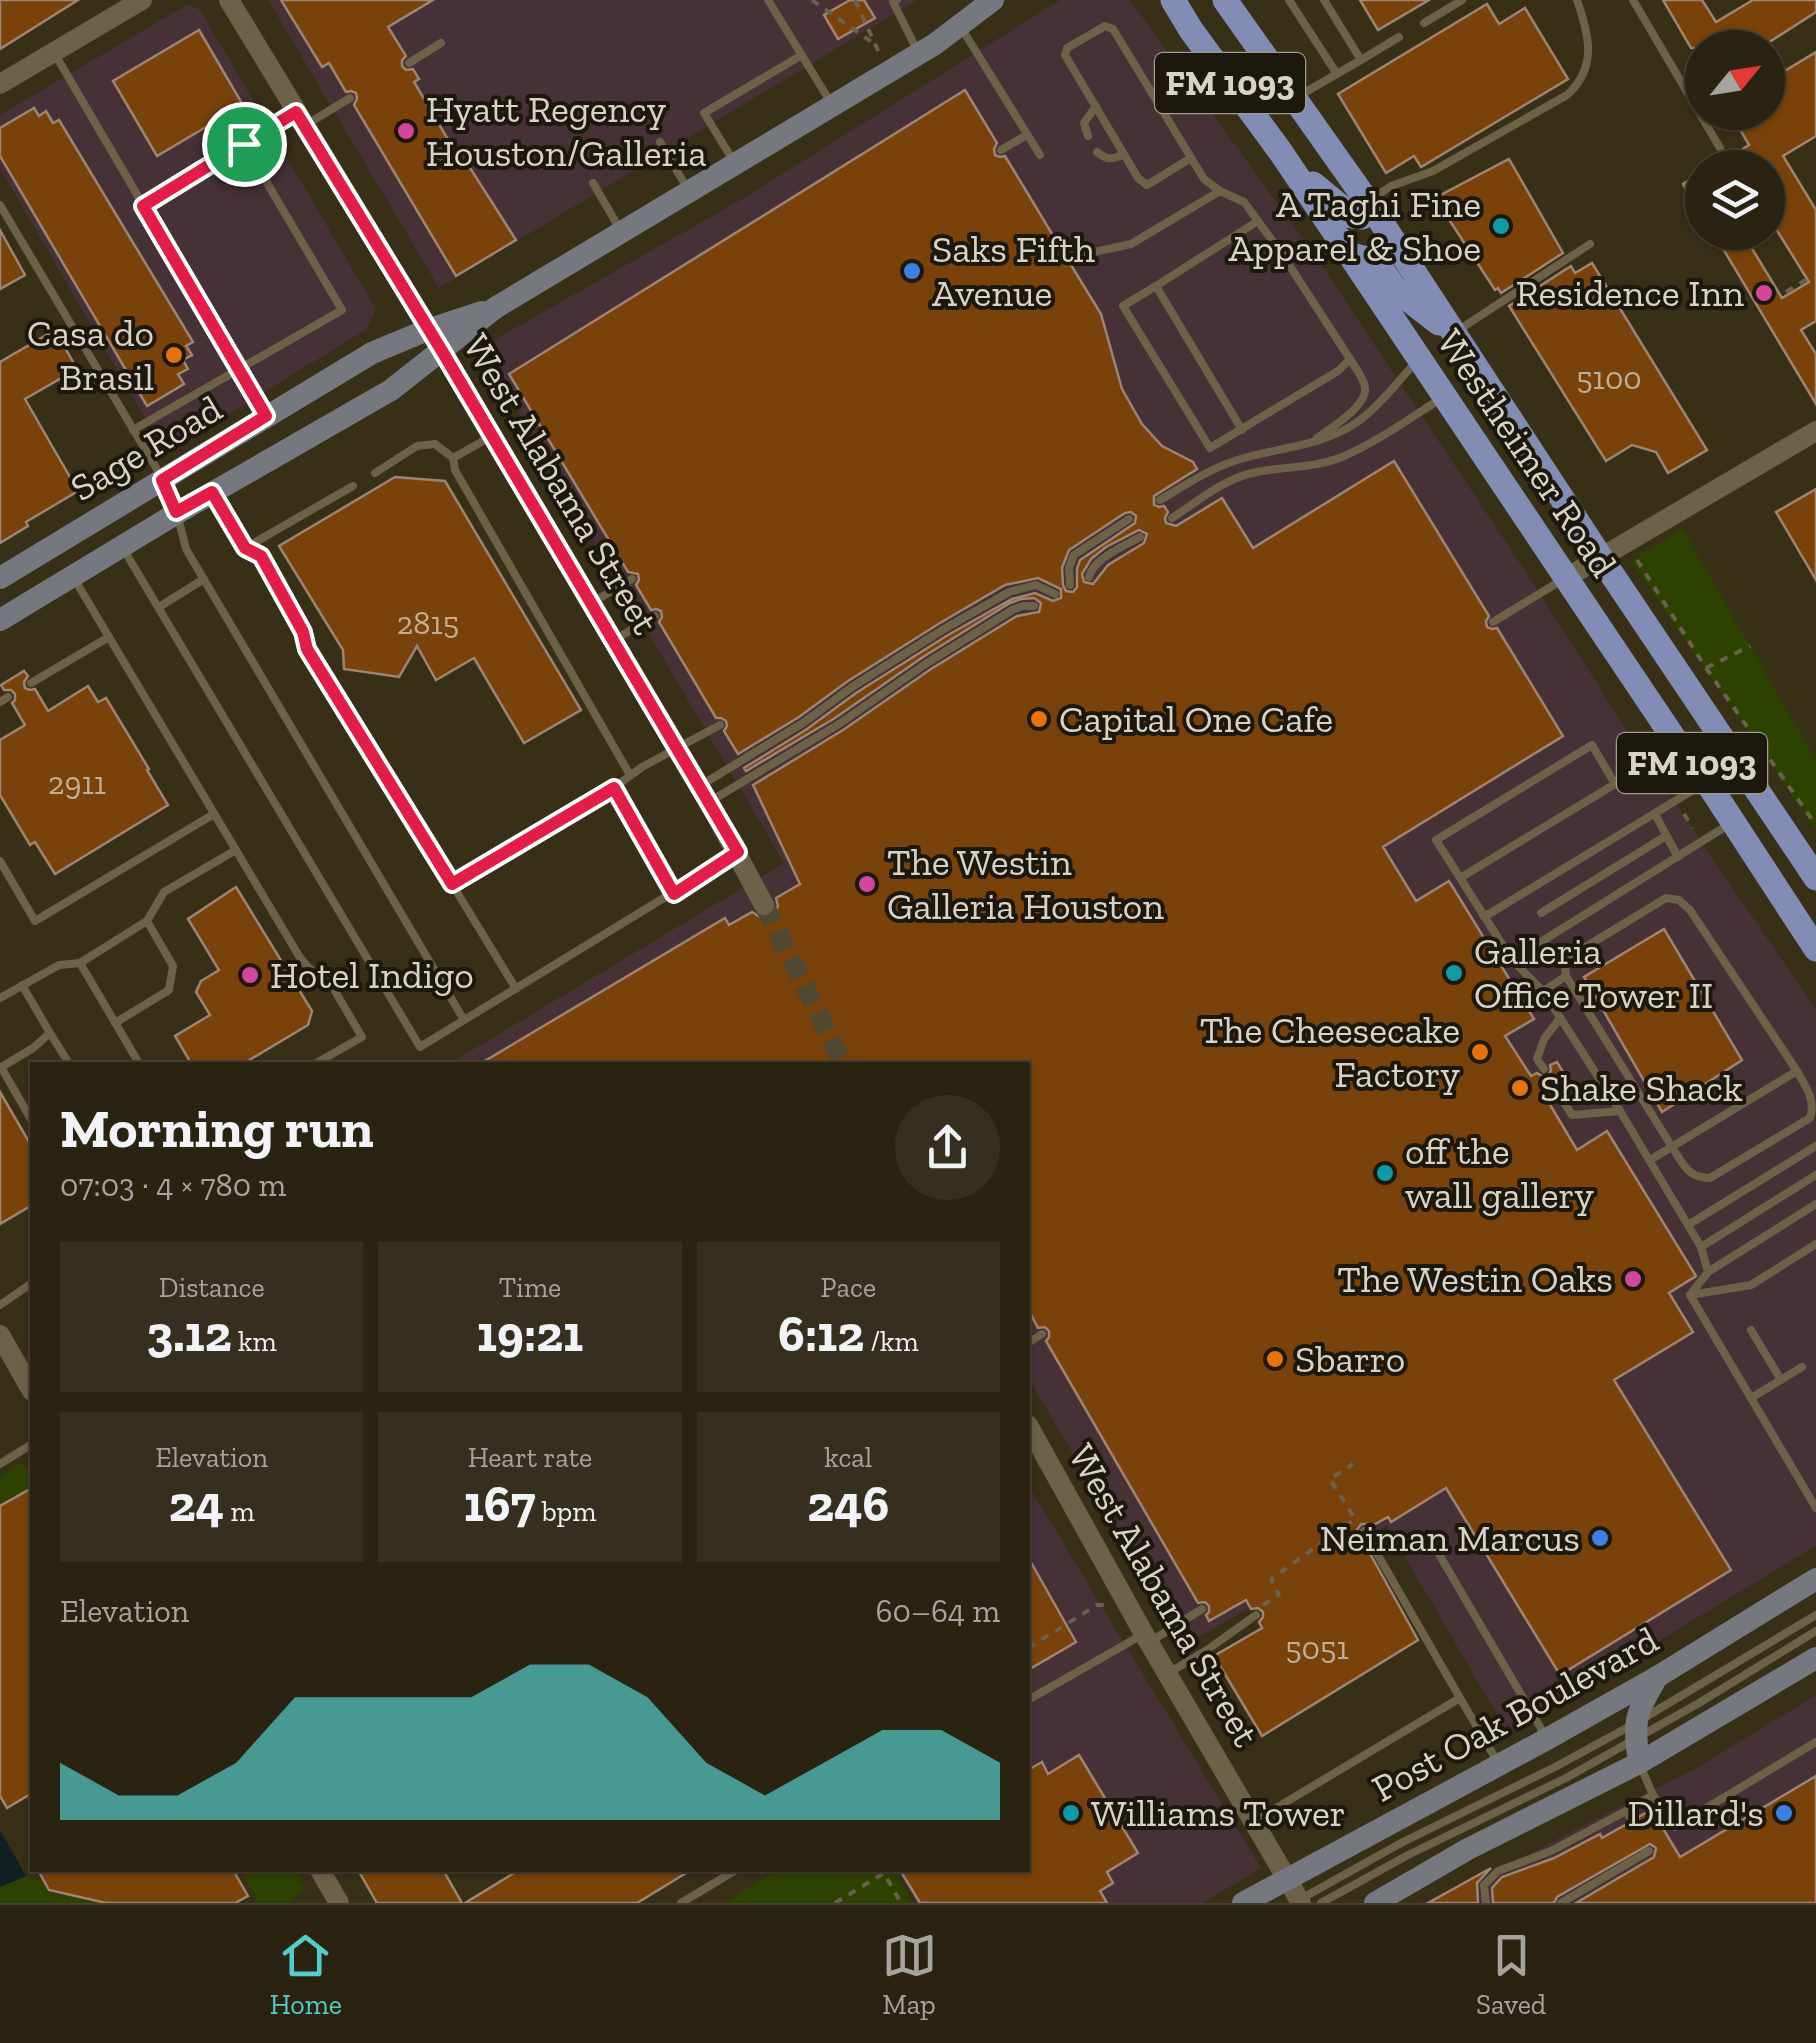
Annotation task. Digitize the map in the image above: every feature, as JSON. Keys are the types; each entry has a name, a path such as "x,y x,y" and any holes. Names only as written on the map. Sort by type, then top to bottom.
{"main road":[{"name":"Westheimer Road","path":"1173,0 1350,255 1816,949"},
{"name":"Westheimer Road","path":"1224,0 1370,206 1810,869"},
{"name":"Sage Road","path":"0,620 176,512 391,390 494,308 920,54 960,25 982,3"},
{"path":"1289,165 1352,216 1362,217 1370,206"},
{"path":"1350,255 1376,261 1395,289 1454,334"},
{"name":"Sage Road","path":"0,578 372,354 427,330 494,308"},
{"path":"162,480 176,512"},
{"path":"1707,782 1716,782 1727,790 1742,810 1810,869"},
{"name":"Post Oak Boulevard","path":"1244,1903 1658,1677 1816,1579"},
{"path":"1374,1903 1468,1849 1639,1763 1816,1658"},
{"path":"1639,1763 1635,1732 1641,1705 1658,1677"}],"street":[{"path":"0,84 142,0"},
{"name":"West Alabama Street","path":"230,0 704,794 764,905"},
{"path":"1566,578 1816,431"},
{"path":"0,1335 30,1388"},
{"name":"West Alabama Street","path":"1030,1429 1298,1902"},
{"path":"321,1872 337,1902"}],"lane":[{"path":"768,0 832,106"},
{"path":"897,0 893,2 920,54"},
{"path":"1289,0 1337,74"},
{"path":"1324,0 1361,60"},
{"path":"1424,23 1462,0"},
{"path":"1370,206 1391,186 1432,172 1576,87 1589,59 1588,36 1576,0"},
{"path":"1633,0 1720,148"},
{"path":"960,25 1040,156"},
{"path":"1191,158 1147,185 1138,178 1065,56 1067,48 1105,26 1113,29 1204,179 1244,202 1362,379 1366,391 1362,402 1334,427 1302,446"},
{"path":"1293,100 1399,37"},
{"path":"410,63 442,43"},
{"path":"54,52 266,416"},
{"path":"735,164 704,112 802,54"},
{"path":"143,206 244,144 350,98"},
{"path":"1088,136 1084,123 1096,106"},
{"path":"1002,150 1027,134"},
{"path":"660,142 689,192"},
{"path":"133,430 342,310 244,144"},
{"path":"1097,152 1104,158 1124,154"},
{"path":"594,183 622,232"},
{"path":"1067,258 1130,244 1220,190"},
{"path":"0,205 162,480"},
{"path":"1258,221 1123,306 1210,448 1338,372 1350,359"},
{"path":"1454,334 1590,244"},
{"path":"1156,286 1242,430"},
{"path":"1160,500 1208,472 1244,458 1333,436 1369,412 1419,358"},
{"path":"98,398 110,390"},
{"path":"1172,518 1218,487 1251,473 1341,458 1444,396"},
{"path":"454,458 492,436"},
{"path":"375,473 417,446 435,444 454,458 455,470 630,775"},
{"path":"245,548 353,486"},
{"path":"212,492 245,548 261,556 303,632 307,649 516,989"},
{"path":"176,512 186,549 464,1020"},
{"path":"1070,584 1068,568 1074,556 1129,519"},
{"path":"1089,577 1090,570 1099,562 1140,537"},
{"path":"122,546 420,1047 738,852"},
{"path":"73,576 299,956 332,986 362,1037 319,1062"},
{"path":"1494,622 1566,578"},
{"path":"159,606 204,579"},
{"path":"591,603 632,579"},
{"path":"704,794 852,687 944,629 1009,592 1036,585 1055,594"},
{"path":"704,794 839,724 927,662 1014,608 1034,606"},
{"path":"613,640 654,616"},
{"path":"32,683 108,637"},
{"path":"452,884 720,725"},
{"path":"1460,878 1615,784 1592,745 1436,840 1484,917 1512,960 1543,990 1620,1111 1702,1247 1708,1272"},
{"path":"1484,917 1707,782"},
{"path":"614,788 674,894"},
{"path":"0,860 35,921 214,814"},
{"path":"1655,814 1678,857"},
{"path":"1512,960 1733,822"},
{"path":"1541,912 1666,836"},
{"path":"0,998 59,964 80,963 147,921 164,892 236,850"},
{"path":"1666,898 1679,900 1690,910 1797,1071 1814,1098 1810,1118 1710,1178 1689,1173 1566,976 1569,956 1666,898"},
{"path":"115,1023 169,990 173,966 147,921"},
{"path":"80,963 138,1062"},
{"path":"1543,990 1566,976"},
{"path":"22,985 68,1062"},
{"path":"1544,1069 1537,1059 1544,1039 1560,1018"},
{"path":"30,1119 0,1067 50,1033"},
{"path":"1650,1160 1797,1071"},
{"path":"1560,1096 1572,1115 1620,1111"},
{"path":"1688,1225 1816,1146"},
{"path":"1702,1247 1816,1175"},
{"path":"1690,1295 1708,1272 1816,1204"},
{"path":"1690,1295 1751,1285 1816,1244"},
{"path":"0,1306 30,1284"},
{"path":"1690,1295 1816,1508"},
{"path":"1751,1330 1782,1380"},
{"path":"1030,1341 1042,1334"},
{"path":"1751,1398 1802,1368"},
{"path":"0,1464 30,1445"},
{"path":"1364,1531 1499,1765"},
{"path":"1440,1556 1547,1739"},
{"path":"1030,1699 1202,1609"},
{"path":"1168,1674 1253,1614"},
{"path":"1321,1903 1408,1855 1566,1778 1816,1614"},
{"path":"1298,1902 1401,1843 1635,1732 1816,1631"},
{"path":"1253,1821 1460,1698"},
{"path":"1668,1837 1676,1827 1816,1742"},
{"path":"1639,1763 1653,1795 1676,1827"},
{"path":"1486,1903 1484,1884 1498,1871 1551,1851 1653,1795"},
{"path":"1626,1810 1632,1821"},
{"path":"1561,1903 1649,1851"},
{"path":"681,1903 733,1872"}],"path":[{"path":"812,0 876,45"},
{"path":"856,0 889,72"},
{"path":"1786,292 1807,279"},
{"path":"1638,564 1816,825"},
{"path":"1706,668 1750,646"},
{"path":"1684,814 1693,828"},
{"path":"1253,1614 1280,1595 1270,1579 1354,1519 1330,1479 1354,1464"},
{"path":"1138,1604 1172,1603 1181,1621"},
{"path":"1030,1647 1097,1605 1121,1604"},
{"path":"836,1903 884,1873 901,1903"}],"shaded area":[{"path":"268,0 917,0 439,288"},
{"path":"1060,0 1130,0 1310,248 1651,768 1816,1010 1816,1546 1507,1732 1387,1526 1186,1645 1030,1381 1030,1062 452,1062 784,863 480,348 742,199"},
{"path":"188,4 200,10 376,309 367,329 165,453 0,168 0,115"},
{"path":"1030,1488 1261,1868 1203,1903 917,1903 898,1872 1030,1872"},
{"path":"1816,1695 1816,1903 1433,1903 1700,1766"},
{"path":"0,1830 26,1876 0,1887"}],"green space":[{"path":"1682,528 1816,760 1816,830 1631,561"},
{"path":"22,1463 30,1473 30,1489 0,1506 0,1477"},
{"path":"242,1872 295,1872 304,1888 288,1903 258,1903"},
{"path":"776,1872 894,1872 913,1903 723,1903"},
{"path":"26,1876 110,1903 0,1903 0,1887"}],"building":[{"path":"0,0 78,0 0,49"},
{"name":"Hyatt Regency Houston/Galleria","path":"281,0 433,0 388,27 406,56 402,66 413,69 419,79 414,82 463,165 467,163 516,240 456,276 354,105 356,93 346,92 329,63 322,67"},
{"path":"850,0 864,0 875,18 838,39 824,15"},
{"path":"1360,0 1429,0 1378,30"},
{"path":"1663,0 1702,0 1716,22 1753,0 1816,0 1816,12 1785,32 1685,30 1685,38"},
{"path":"1487,4 1499,24 1525,8 1568,79 1421,167 1414,156 1386,173 1338,94"},
{"path":"199,30 243,105 157,156 113,81"},
{"path":"1816,52 1816,136 1785,155 1785,150 1741,150 1749,145 1740,130 1785,130 1785,71"},
{"path":"965,90 997,143 995,155 1005,156 1063,252 1061,262 1071,265 1101,314 1122,389 1142,424 1162,446 1193,462 1197,469 1154,496 1154,505 1164,506 1168,512 1166,523 1176,526 1222,498 1253,548 1394,461 1489,616 1487,627 1497,628 1563,736 1383,847 1416,901 1449,881 1534,1019 1505,1036 1531,1076 1547,1076 1550,1065 1557,1062 1573,1088 1567,1092 1557,1089 1549,1103 1577,1150 1607,1131 1696,1276 1669,1293 1693,1332 1614,1380 1731,1570 1560,1675 1446,1488 1391,1522 1388,1517 1370,1527 1361,1524 1357,1530 1418,1640 1262,1736 1214,1656 1262,1628 1259,1622 1263,1612 1251,1609 1246,1600 1209,1621 1209,1606 1198,1603 1046,1341 1049,1331 1038,1328 1030,1313 1030,1062 483,1062 725,918 729,925 752,912 763,919 771,917 778,906 776,898 800,884 753,785 1017,616 1039,612 1041,603 1034,598 1010,603 835,718 746,771 744,768 856,693 1012,599 1035,593 1053,601 1061,598 1061,589 1038,578 1005,585 738,754 724,731 726,721 716,718 659,622 661,611 651,610 636,585 638,574 628,572 509,374","holes":["1125,513 1136,516 1135,523 1080,560 1077,587 1073,592 1066,591 1062,568 1069,550","1139,530 1147,534 1144,543 1108,565 1093,584 1084,582 1082,574 1091,559 1106,547"]},
{"path":"34,108 39,116 46,111 53,123 59,120 193,342 186,346 192,355 183,360 188,369 178,374 184,384 147,406 0,156 0,128"},
{"name":"A Taghi Fine Apparel & Shoe","path":"1509,159 1563,253 1501,293 1498,288 1495,290 1435,198"},
{"path":"1785,159 1816,210 1816,321 1801,330 1816,354 1816,404 1724,250 1753,250 1782,298 1809,282 1785,243"},
{"path":"0,230 25,275 0,289"},
{"path":"1592,263 1707,450 1668,473 1656,452 1632,445 1606,461 1509,306 1571,266 1575,273"},
{"path":"55,330 77,369 25,399 78,491 26,522 28,526 0,543 0,362"},
{"path":"395,477 445,481 581,710 524,743 474,658 436,680 417,646 399,677 344,669 343,650 279,546"},
{"path":"1816,489 1816,580 1776,512"},
{"path":"24,671 28,676 25,688 35,689 48,711 88,686 98,702 106,698 168,805 55,874 35,842 30,845 0,795 0,740 25,725 12,703 15,694 1,685"},
{"name":"Hotel Indigo","path":"236,887 312,1011 308,1025 246,1062 190,1062 175,1036 210,1015 196,992 201,981 219,970 188,919"},
{"path":"1664,929 1742,1060 1662,1112 1584,977"},
{"path":"0,1092 30,1144 30,1206 0,1224"},
{"path":"30,1489 30,1794 7,1808 0,1796 0,1506"},
{"path":"1030,1561 1076,1642 1030,1669"},
{"name":"Williams Tower","path":"1079,1755 1138,1853 1107,1872 1113,1883 1100,1891 1107,1903 920,1903 901,1872 1030,1872 1030,1769 1042,1762 1048,1774"},
{"path":"1816,1776 1816,1903 1576,1903 1654,1857 1656,1848 1650,1844 1557,1897 1554,1903 1493,1903 1492,1888 1502,1877 1554,1858 1600,1834 1602,1838 1625,1825 1635,1828 1638,1817 1652,1810 1680,1857"},
{"path":"1491,1868 1477,1883 1478,1903 1428,1903"},
{"path":"39,1872 234,1872 248,1896 235,1903 106,1903 49,1890"},
{"path":"359,1872 444,1872 462,1903 377,1903"},
{"path":"516,1872 688,1872 637,1903 465,1903"}],"tunnel":[{"path":"764,905 842,1062"}],"place":[{"name":"Hyatt Regency Houston/Galleria","path":"406,131"},
{"name":"A Taghi Fine Apparel & Shoe","path":"1501,226"},
{"name":"Saks Fifth Avenue","path":"912,271"},
{"name":"Residence Inn","path":"1764,293"},
{"name":"Casa do Brasil","path":"174,355"},
{"name":"Capital One Cafe","path":"1039,719"},
{"name":"The Westin Galleria Houston","path":"867,884"},
{"name":"Galleria Office Tower II","path":"1454,973"},
{"name":"Hotel Indigo","path":"250,975"},
{"name":"The Cheesecake Factory","path":"1480,1052"},
{"name":"Shake Shack","path":"1520,1088"},
{"name":"off the wall gallery","path":"1385,1173"},
{"name":"The Westin Oaks","path":"1633,1279"},
{"name":"Sbarro","path":"1275,1359"},
{"name":"Neiman Marcus","path":"1600,1538"},
{"name":"Williams Tower","path":"1071,1813"},
{"name":"Dillard's","path":"1784,1813"}],"route":[{"path":"296,112 738,852 674,894 614,788 452,884 307,649 303,632 261,556 245,548 212,492 176,512 162,480 266,416 143,206 244,144 296,112"}]}
